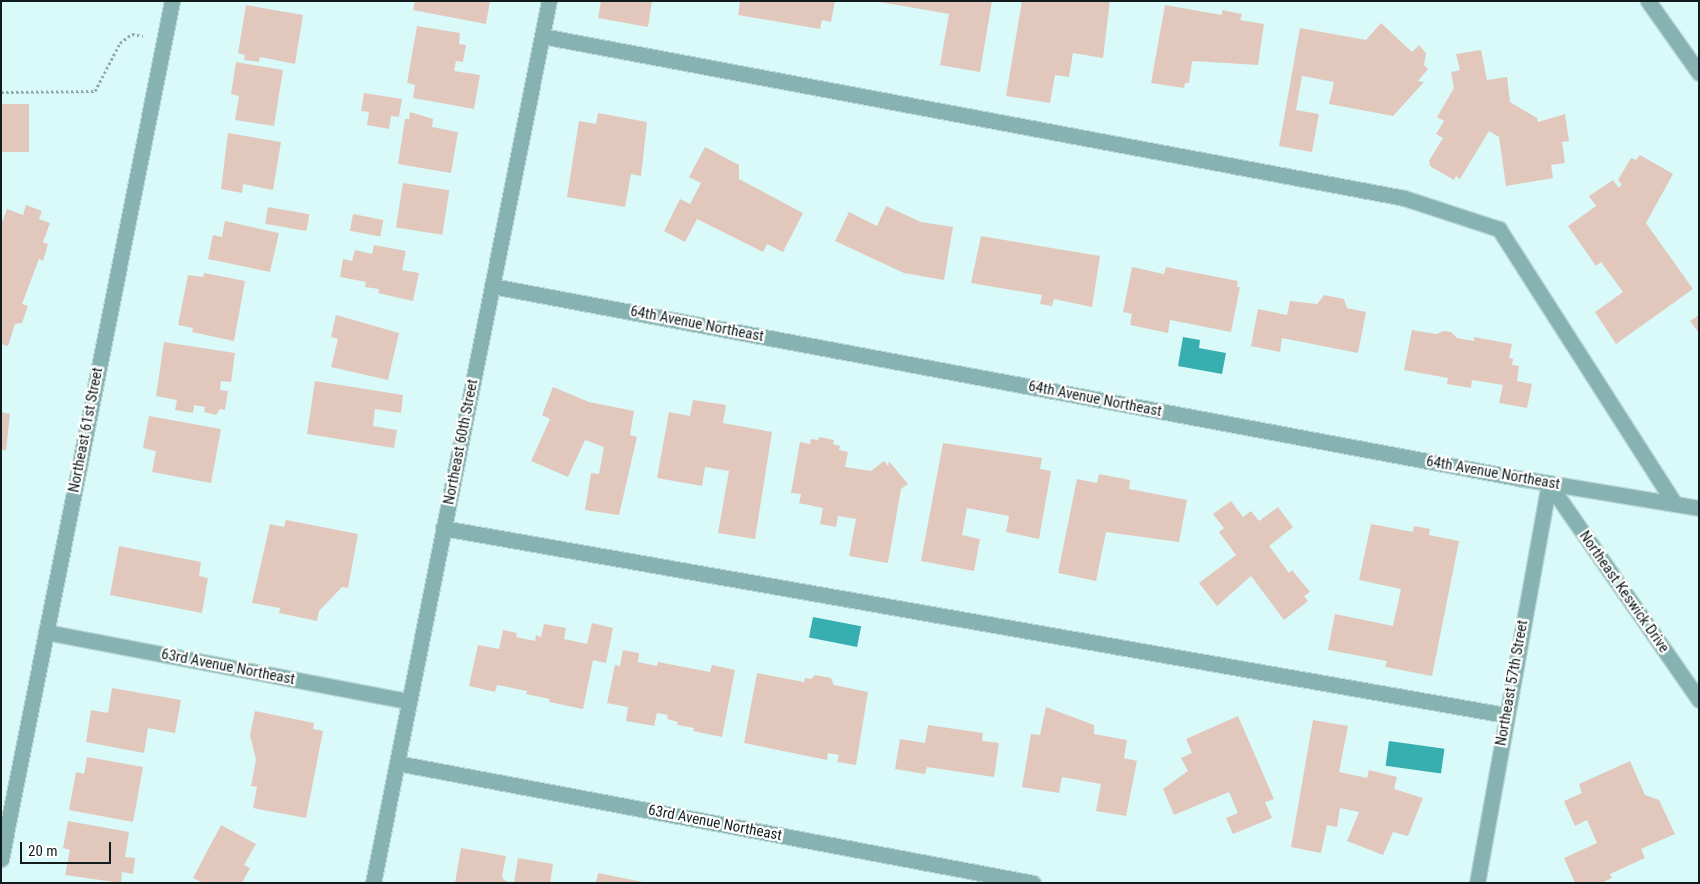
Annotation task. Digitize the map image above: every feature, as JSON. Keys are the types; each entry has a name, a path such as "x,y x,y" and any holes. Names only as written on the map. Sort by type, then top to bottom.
{"street":[{"name":"Northeast 61st Street","path":"1,859 172,1"},
{"name":"Northeast 60th Street","path":"373,883 549,1"},
{"path":"1648,1 1699,73"},
{"path":"542,36 1404,198 1499,229 1674,503"},
{"name":"64th Avenue Northeast","path":"492,286 1549,484 1699,508"},
{"name":"Northeast Keswick Drive","path":"1549,484 1699,700"},
{"name":"Northeast 57th Street","path":"1477,883 1549,484"},
{"path":"444,528 1506,715"},
{"name":"63rd Avenue Northeast","path":"46,632 409,701"},
{"name":"63rd Avenue Northeast","path":"397,763 1033,883"}],"path":[{"path":"1,92 95,91 101,84 120,43 132,34 143,36"}],"water":[{"path":"1183,337 1200,340 1199,348 1226,353 1222,374 1178,366"},
{"path":"813,617 861,626 857,647 809,638"},
{"path":"1389,741 1444,749 1441,774 1386,766"}],"building":[{"path":"415,1 490,1 486,24 413,10"},
{"path":"601,1 652,1 648,27 598,18"},
{"path":"740,1 835,1 831,22 822,20 820,29 738,15"},
{"path":"992,1 980,72 940,65 949,14 880,2"},
{"path":"1022,1 1110,1 1103,58 1073,53 1069,77 1055,75 1050,103 1006,96"},
{"path":"246,5 303,15 295,64 260,57 259,62 244,60 245,55 238,53"},
{"path":"1165,5 1222,15 1222,10 1242,14 1240,20 1264,24 1258,65 1192,61 1189,83 1185,83 1184,88 1151,83"},
{"path":"1381,23 1412,52 1419,45 1426,53 1424,65 1428,69 1418,81 1424,82 1393,116 1329,104 1334,82 1302,76 1296,110 1319,114 1312,152 1279,146 1300,28 1366,40"},
{"path":"417,26 460,33 459,44 466,45 463,62 456,61 454,71 480,75 474,109 413,98 415,85 407,83"},
{"path":"1481,50 1487,80 1507,77 1510,102 1537,118 1538,122 1565,114 1569,141 1562,142 1565,163 1551,165 1553,178 1506,186 1499,137 1489,131 1460,179 1456,176 1454,180 1430,166 1429,161 1443,138 1436,134 1444,121 1437,117 1454,88 1451,72 1460,70 1456,54"},
{"path":"236,62 283,70 274,126 235,120 239,96 231,94"},
{"path":"364,93 402,99 399,117 391,116 389,129 367,125 369,112 361,111"},
{"path":"1,104 29,104 29,152 1,152"},
{"path":"410,112 433,119 432,127 458,132 451,173 398,164 405,119 409,119"},
{"path":"598,113 647,122 641,176 631,174 625,207 567,197 579,121 596,124"},
{"path":"228,133 281,142 273,190 243,184 242,193 221,189"},
{"path":"705,147 739,165 739,179 803,213 783,252 767,244 763,252 697,219 685,242 664,231 680,199 690,204 701,183 689,177"},
{"path":"1640,155 1673,174 1646,223 1693,289 1616,344 1595,312 1623,292 1601,262 1596,266 1568,226 1596,206 1589,196 1613,180 1619,188 1622,184 1618,180 1631,158 1636,160"},
{"path":"403,183 449,190 442,235 396,227"},
{"path":"26,205 42,211 39,219 50,223 43,242 48,244 43,261 39,259 22,304 28,306 22,323 15,324 8,346 1,344 1,225 7,209 23,215"},
{"path":"886,206 921,222 953,227 944,280 904,273 835,241 849,212 877,226"},
{"path":"268,207 309,214 306,231 265,224"},
{"path":"353,214 383,220 380,237 350,231"},
{"path":"225,221 279,233 270,272 208,259 213,235 222,237"},
{"path":"981,236 1100,256 1092,307 1054,299 1052,306 1040,304 1042,295 971,283"},
{"path":"374,245 406,251 402,270 419,273 413,301 378,293 379,289 365,287 366,282 340,277 343,259 352,261 355,250 372,254"},
{"path":"1132,267 1164,274 1166,267 1238,281 1237,287 1240,287 1231,332 1170,320 1168,333 1130,325 1132,314 1123,312"},
{"path":"204,273 245,281 234,341 192,332 193,328 178,325 188,275 203,277"},
{"path":"1324,295 1344,299 1347,308 1366,312 1358,353 1282,338 1280,352 1251,346 1258,309 1287,315 1290,301 1317,304"},
{"path":"336,315 399,333 388,380 331,367 338,339 331,337"},
{"path":"1699,315 1699,333 1690,321"},
{"path":"1412,330 1436,334 1444,331 1451,332 1457,338 1474,341 1474,337 1512,344 1509,358 1513,359 1512,365 1519,366 1517,381 1532,384 1527,408 1499,403 1503,385 1472,380 1471,388 1447,384 1448,378 1404,370"},
{"path":"164,342 235,353 231,382 221,381 220,390 228,391 225,410 220,409 216,415 204,412 205,407 194,405 193,413 175,410 177,400 156,396"},
{"path":"315,381 403,395 401,413 375,409 373,426 397,430 394,448 307,434"},
{"path":"553,387 589,402 634,411 630,435 637,437 619,515 585,510 591,473 599,474 604,447 585,440 568,477 531,461 550,419 542,415"},
{"path":"693,400 726,405 723,423 772,432 755,539 718,533 729,471 705,467 702,486 657,478 669,412 690,416"},
{"path":"1,412 10,414 6,451 1,449"},
{"path":"149,416 221,429 211,483 152,472 156,451 143,448"},
{"path":"819,437 834,440 833,444 840,446 839,450 848,452 845,467 871,471 884,461 888,466 889,461 908,484 901,489 888,563 849,556 856,519 838,516 836,527 820,524 823,508 799,503 801,494 791,493 800,442 810,444 811,439 818,440"},
{"path":"943,443 1042,458 1040,469 1051,471 1039,539 1006,532 1009,516 967,508 962,535 980,539 974,571 921,561"},
{"path":"1099,474 1130,480 1129,489 1187,500 1179,542 1106,532 1096,581 1058,573 1077,479 1097,483"},
{"path":"1231,501 1243,517 1251,511 1259,521 1278,507 1293,527 1269,546 1289,573 1292,570 1310,592 1304,596 1308,601 1284,620 1251,576 1217,606 1199,583 1236,555 1219,532 1224,528 1213,514"},
{"path":"286,520 358,534 348,588 342,587 319,611 317,621 279,613 280,608 252,603 270,524 284,527"},
{"path":"1371,524 1413,532 1414,526 1430,529 1429,535 1459,541 1432,676 1385,667 1387,661 1328,650 1335,614 1393,626 1401,589 1359,580"},
{"path":"119,546 201,562 199,576 208,578 202,613 110,595"},
{"path":"592,623 613,628 606,663 593,660 583,709 549,702 550,699 526,694 527,691 497,685 495,692 469,686 478,645 499,649 503,630 517,633 516,637 535,641 536,635 541,637 544,624 566,628 564,639 587,644"},
{"path":"623,650 639,653 638,662 657,666 658,662 710,672 712,665 735,670 722,737 693,731 694,728 677,725 678,722 667,719 668,715 657,713 654,726 626,721 628,707 607,703 615,665 620,666"},
{"path":"757,673 804,682 805,678 811,679 815,675 831,678 834,685 868,692 856,765 837,762 839,755 828,753 827,760 744,743"},
{"path":"112,688 181,700 175,733 148,728 144,753 86,742 91,710 108,713"},
{"path":"1046,707 1094,725 1094,734 1127,740 1124,758 1137,761 1126,816 1096,811 1101,784 1062,777 1059,793 1022,787 1031,734 1040,735"},
{"path":"255,711 314,723 313,729 323,731 306,818 253,808 257,787 251,786 256,760 250,735"},
{"path":"1238,716 1274,799 1265,802 1272,818 1233,834 1226,818 1238,813 1229,792 1174,815 1163,789 1188,771 1181,758 1192,753 1186,739"},
{"path":"1313,720 1348,726 1339,772 1367,778 1369,770 1397,777 1394,789 1423,798 1408,836 1393,832 1383,855 1347,841 1359,812 1340,808 1337,827 1327,825 1321,853 1291,847"},
{"path":"928,725 983,733 982,741 999,743 994,777 927,767 925,774 895,769 900,739 925,743"},
{"path":"87,757 143,767 133,822 69,810 76,772 84,774"},
{"path":"1630,761 1645,795 1659,800 1675,834 1641,849 1645,858 1610,874 1612,878 1601,883 1575,883 1564,858 1597,843 1587,820 1575,826 1564,801 1582,793 1579,784"},
{"path":"68,821 129,832 125,857 135,858 133,874 122,872 121,883 65,875 70,850 63,848"},
{"path":"221,825 256,844 244,865 250,868 242,883 203,883 193,878"},
{"path":"461,848 506,856 502,876 504,880 512,883 455,883"},
{"path":"518,858 553,864 550,883 514,883"},
{"path":"598,873 643,882 643,883 596,883"}]}
